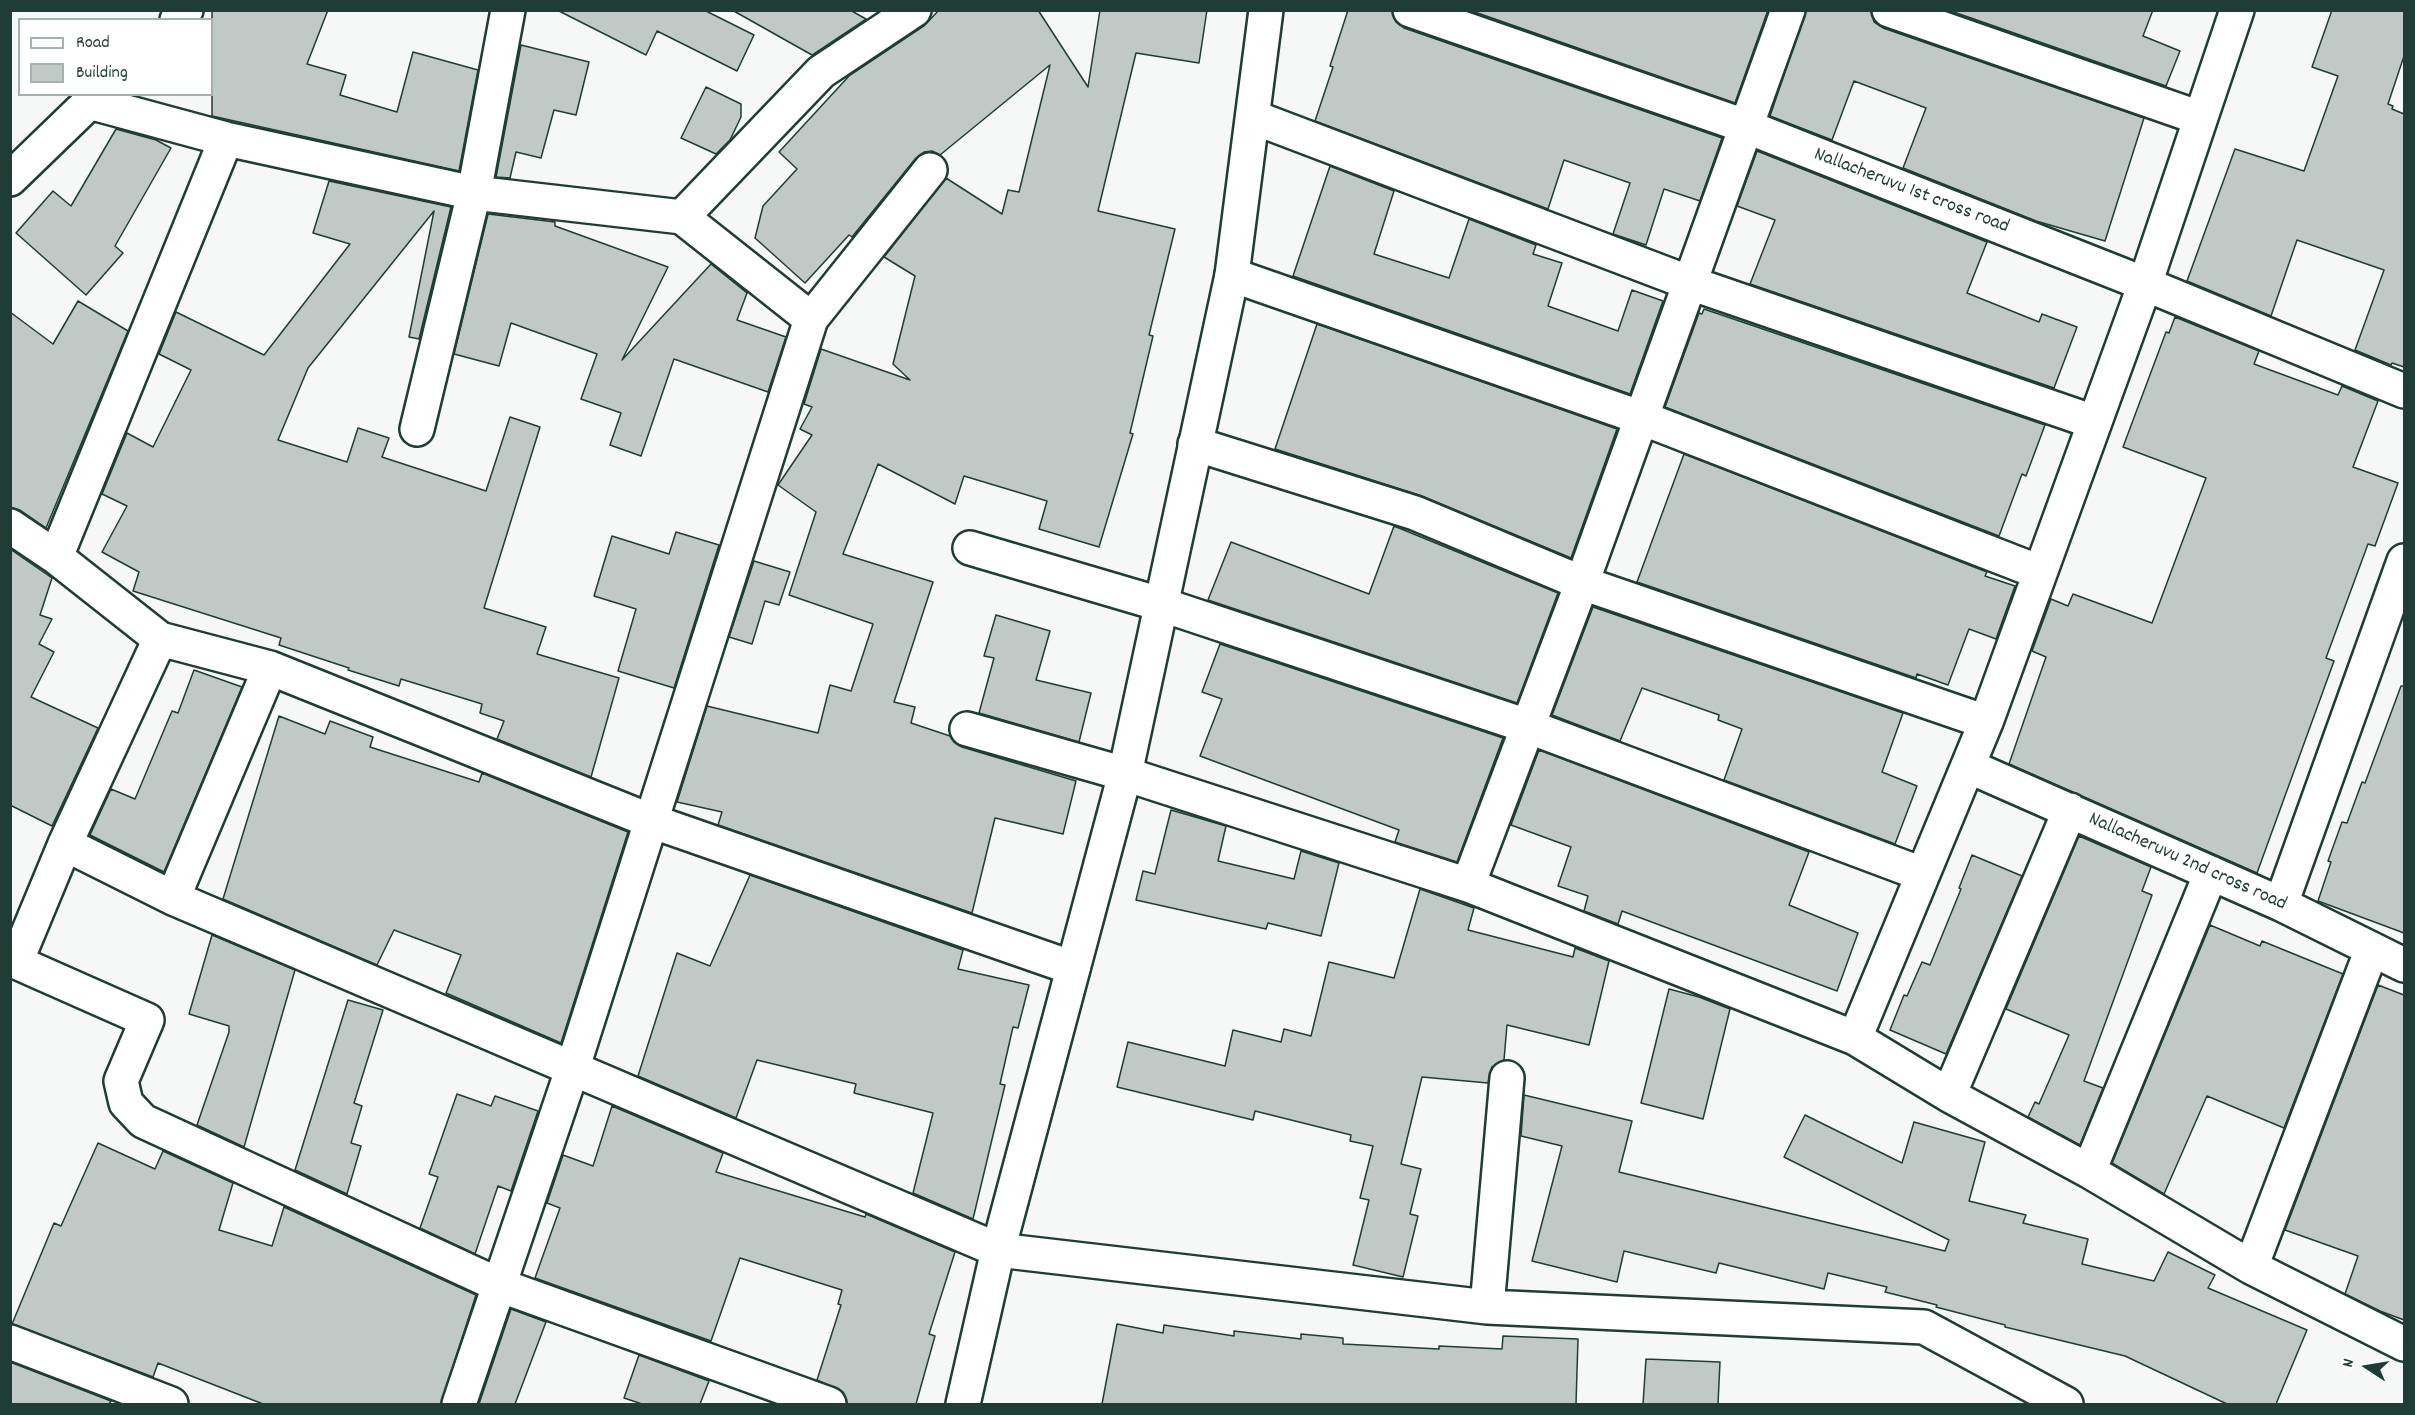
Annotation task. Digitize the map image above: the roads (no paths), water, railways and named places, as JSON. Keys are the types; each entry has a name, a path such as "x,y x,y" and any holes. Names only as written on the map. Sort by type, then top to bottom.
{"street":[{"path":"417,429 474,193 508,10"},
{"path":"963,1404 998,1250 1125,774 1233,275 1266,10"},
{"name":"Nallacheruvu 1st cross road","path":"1410,10 1744,126 2145,284 2404,391"},
{"path":"1467,885 1582,583 1744,126 1788,10"},
{"path":"1889,10 2200,118"},
{"path":"1855,1038 1986,722 2145,284 2237,10"},
{"path":"682,217 821,72 895,14"},
{"path":"10,179 93,98 226,139 474,193 682,217 812,319"},
{"path":"1254,117 1690,283 2094,422"},
{"path":"56,558 226,139"},
{"path":"459,1404 572,1070 812,319 930,170"},
{"path":"1233,275 1642,418 2039,572"},
{"path":"1195,444 1415,513 1582,583 1986,722"},
{"path":"10,526 56,558 160,639 270,668 651,821 1073,968"},
{"path":"970,548 1160,604 1527,726 1922,874"},
{"path":"2281,904 2404,561"},
{"path":"160,639 65,844 16,962 147,1020 122,1081 126,1103 143,1120 499,1285 829,1404"},
{"path":"173,898 270,668"},
{"path":"967,729 1125,774 1467,885 1855,1038 1949,1095 2089,1171 2250,1268 2404,1344"},
{"name":"Nallacheruvu 2nd cross road","path":"1968,766 2281,904 2404,964"},
{"path":"1949,1095 2070,810"},
{"path":"65,844 173,898 998,1250 1487,1306 1924,1327 2066,1404"},
{"path":"2089,1171 2211,873"},
{"path":"2250,1268 2372,949"},
{"path":"1487,1306 1507,1078"},
{"path":"10,1342 171,1404"}]}
